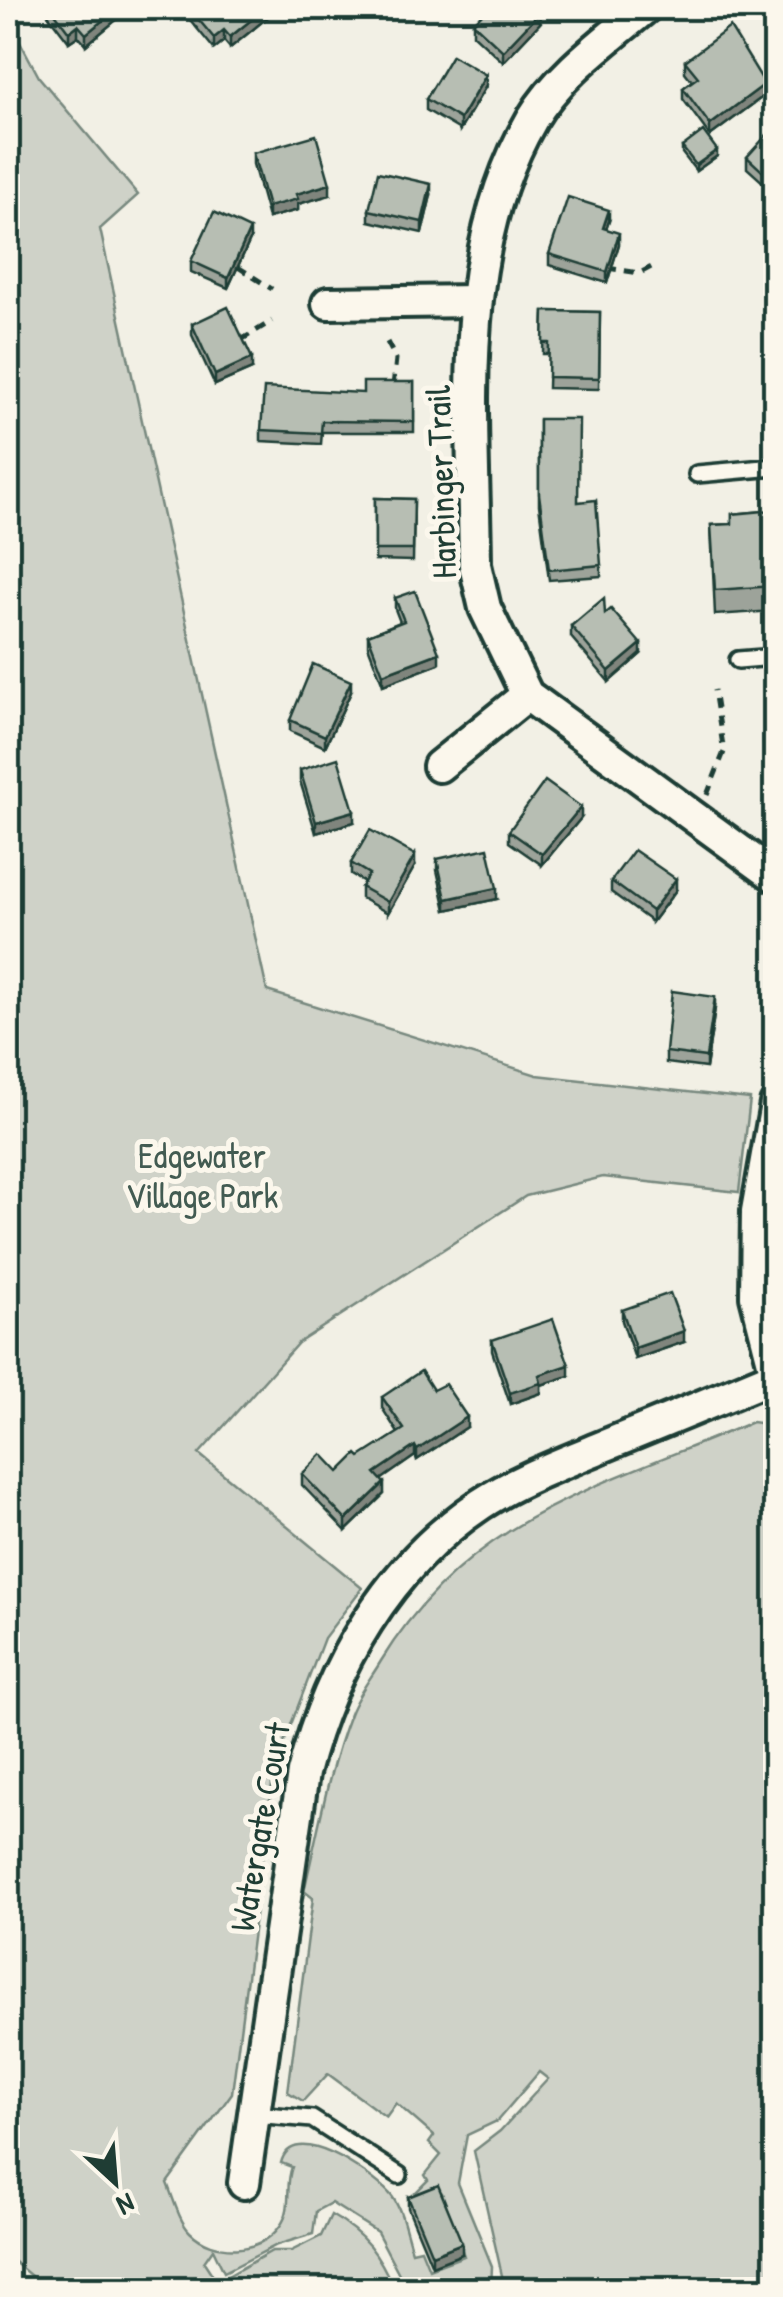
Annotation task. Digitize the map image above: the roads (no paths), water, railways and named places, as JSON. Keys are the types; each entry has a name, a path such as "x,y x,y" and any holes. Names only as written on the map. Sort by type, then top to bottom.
{"street":[{"name":"Harbinger Trail","path":"646,8 578,66 534,116 506,174 474,302 475,565 486,608 527,695 776,877"},
{"path":"328,303 474,302"},
{"path":"439,766 527,695"},
{"path":"776,1104 758,1211 756,1279 776,1374"},
{"name":"Watergate Court","path":"244,2183 287,1864 316,1719 345,1657 385,1595 428,1549 481,1504 548,1469 776,1374"}],"lane":[{"path":"697,474 776,467"},
{"path":"738,660 776,658"},
{"path":"254,2114 312,2120 399,2175"}],"park label":[{"name":"Edgewater Village Park","path":"202,1176"}]}
